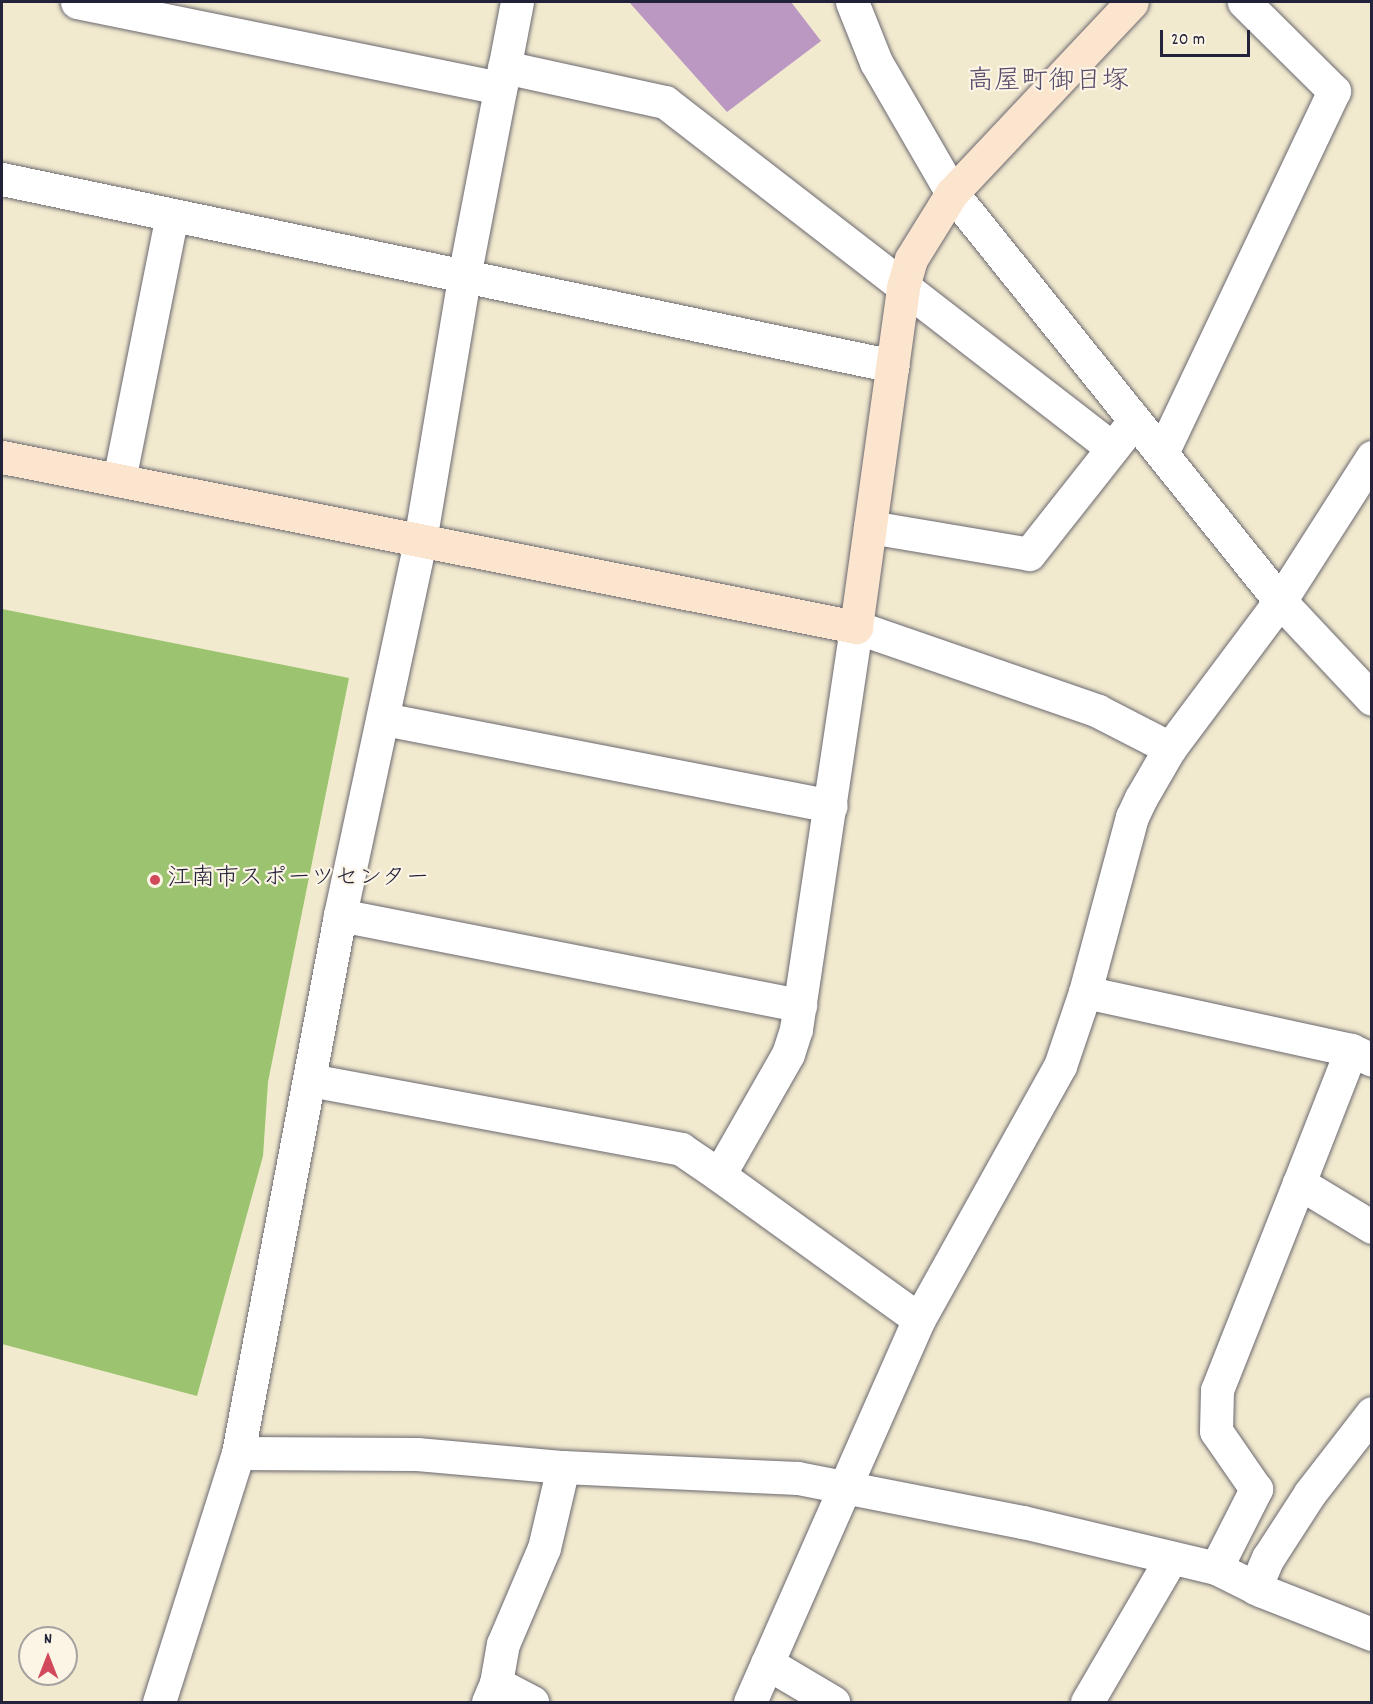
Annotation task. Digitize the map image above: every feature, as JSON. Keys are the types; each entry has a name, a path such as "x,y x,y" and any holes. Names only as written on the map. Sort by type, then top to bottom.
{"street":[{"path":"77,2 502,78 665,102 1112,448"},
{"path":"159,1702 238,1453 340,915 384,719 420,541 464,278 517,2"},
{"path":"852,2 876,62 952,193 1280,601 1371,699"},
{"path":"719,1175 788,1054 800,1005 831,806 903,287 911,259 952,193 1132,2"},
{"path":"1162,453 1334,91 1244,2"},
{"path":"2,179 464,278 893,366"},
{"path":"118,480 172,215"},
{"path":"870,527 1029,554 1134,420"},
{"path":"2,457 856,627 1098,711 1170,748"},
{"path":"750,1702 843,1487 920,1318 1060,1066 1085,993 1132,817 1170,748 1280,601 1366,477"},
{"path":"384,719 831,806"},
{"path":"340,915 800,1005"},
{"path":"1085,993 1361,1055 1299,1183 1217,1390 1216,1431 1256,1490 1216,1568"},
{"path":"310,1080 681,1149 920,1318"},
{"path":"1299,1183 1371,1227"},
{"path":"1255,1588 1268,1558 1310,1493 1371,1413"},
{"path":"238,1453 417,1454 563,1467 798,1478 1023,1522 1216,1568 1255,1588 1371,1634"},
{"path":"532,1702 492,1693 503,1644 544,1548 563,1467"},
{"path":"1088,1702 1171,1558"},
{"path":"767,1663 833,1702"}],"green space":[{"name":"江南市スポーツセンター","path":"2,609 349,678 268,1082 263,1156 197,1396 2,1344"}],"building":[{"path":"629,2 791,2 821,41 727,112"}],"place":[{"name":"江南市スポーツセンター","path":"155,880"}],"district":[{"name":"高屋町御日塚","path":"1048,83"}]}
